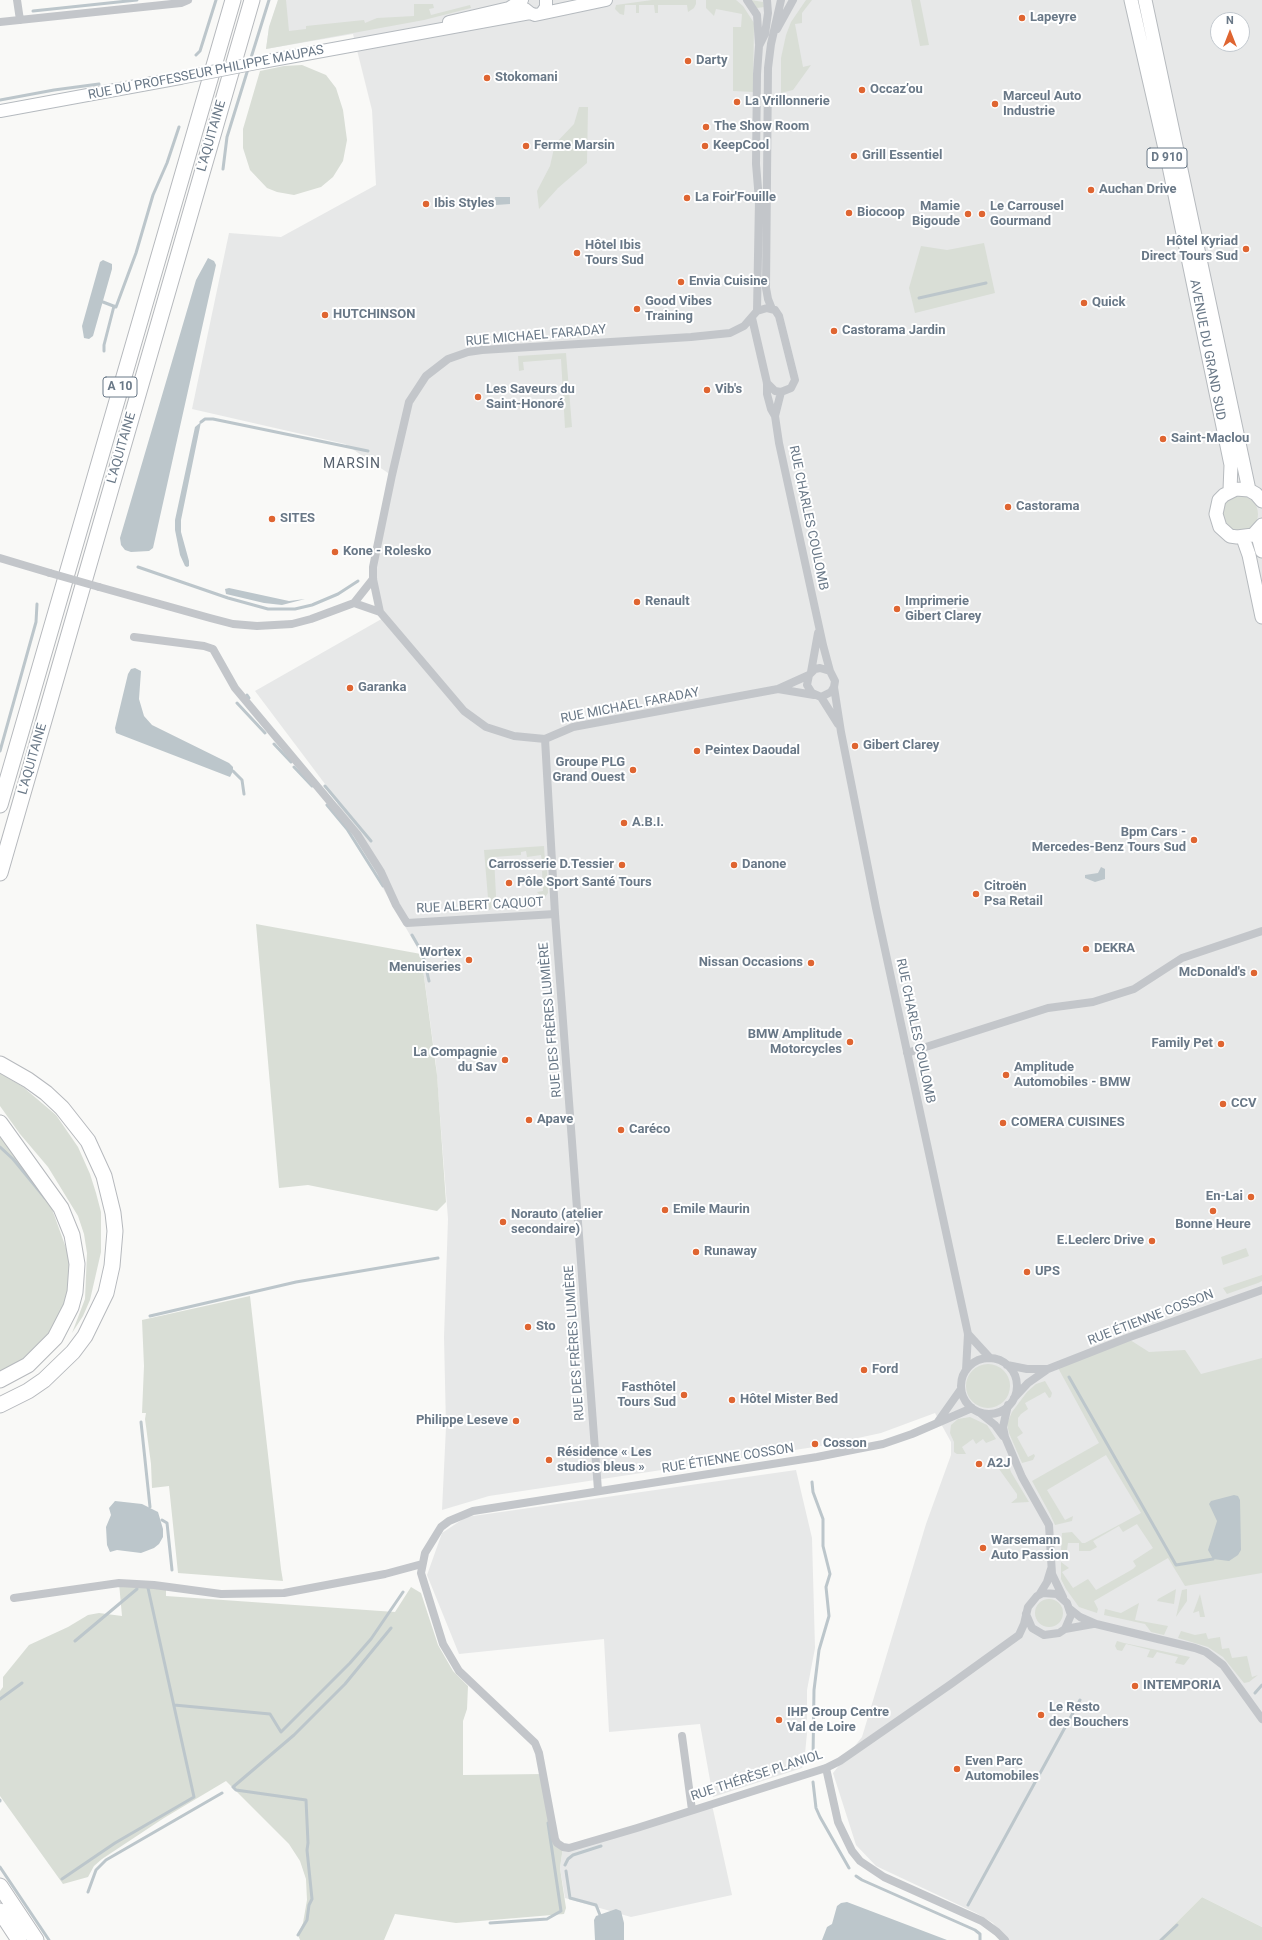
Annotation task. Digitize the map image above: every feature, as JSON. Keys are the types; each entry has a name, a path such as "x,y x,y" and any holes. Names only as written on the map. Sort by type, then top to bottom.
{"highway":[{"name":"L'AQUITAINE","path":"0,805 233,0"},
{"name":"L'AQUITAINE","path":"0,873 252,0"},
{"path":"0,1064 28,1080 46,1093 75,1123 96,1157 104,1176 112,1207 115,1231 112,1266 106,1293 85,1336 68,1357 44,1380 28,1391 0,1405"},
{"path":"0,1123 61,1208 72,1234 77,1264 75,1292 71,1307 55,1338 28,1365 0,1380"},
{"path":"0,1886 36,1940"},
{"path":"0,1911 19,1940"}],"main road":[{"name":"AVENUE DU GRAND SUD","path":"1131,0 1169,166 1231,465 1230,490"},
{"name":"AVENUE DU GRAND SUD","path":"1145,0 1257,494"},
{"path":"1257,494 1236,488 1230,490 1219,500 1216,507 1217,521 1224,532 1230,536 1244,538 1260,528 1262,551"},
{"path":"1244,538 1250,555 1262,616"}],"street":[{"path":"17,0 20,20"},
{"path":"0,22 181,3 188,0"},
{"path":"523,0 525,8 536,13 546,7 546,0"},
{"name":"RUE DU PROFESSEUR PHILIPPE MAUPAS","path":"411,34 477,14 509,8 523,0"},
{"name":"RUE DU PROFESSEUR PHILIPPE MAUPAS","path":"0,111 411,34 471,25 606,0"},
{"path":"747,0 757,15 759,46"},
{"name":"RUE CHARLES COULOMB","path":"767,0 768,19 765,34 759,46 757,81 756,164 759,200 754,314 767,383 767,394 771,409 775,416 819,625 830,671 833,676 841,732 907,1053 968,1334 966,1370"},
{"name":"RUE CHARLES COULOMB","path":"775,416 782,392 787,391 794,384 795,375 779,316 772,309 766,288 768,68 773,35 781,0"},
{"path":"773,35 793,0"},
{"path":"754,314 767,308 772,309"},
{"name":"RUE MICHAEL FARADAY","path":"754,314 738,330 730,333 691,337 482,350 454,356 439,365 420,383 413,395 407,411 373,567 373,579 380,612 469,716 486,727 500,732 528,738 545,739 573,727 778,689 810,674"},
{"path":"767,383 775,391 782,392"},
{"path":"0,558 233,624 258,626 298,622 354,604 380,612"},
{"path":"354,604 373,579"},
{"name":"RUE CHARLES COULOMB","path":"819,625 816,652 807,680 808,690 819,696 831,711 841,732"},
{"name":"RUE ALBERT CAQUOT","path":"134,637 204,646 213,649 235,688 357,834 381,872 396,905 408,922 555,914"},
{"path":"810,674 820,668 830,671"},
{"path":"819,696 831,692 834,687"},
{"name":"RUE MICHAEL FARADAY","path":"778,689 819,696"},
{"name":"RUE DES FRÈRES LUMIÈRE","path":"545,739 555,914 598,1490"},
{"path":"907,1053 1048,1008 1093,1002 1134,989 1182,958 1262,931"},
{"name":"RUE ÉTIENNE COSSON","path":"1014,1398 1028,1383 1048,1369 1127,1338 1262,1290"},
{"path":"968,1334 990,1358"},
{"path":"976,1410 994,1413 1008,1405 1014,1398 1016,1380 1007,1365 999,1360 990,1358 981,1359 973,1363 966,1370 961,1382 961,1389 963,1396 976,1410 995,1425 1007,1444 1022,1477 1049,1525 1051,1566 1055,1582 1070,1609 1080,1617 1096,1624 1206,1652 1223,1665 1262,1719"},
{"name":"RUE ÉTIENNE COSSON","path":"1007,1365 1027,1369 1048,1369"},
{"path":"937,1423 961,1389"},
{"path":"1007,1444 1003,1426 1008,1405"},
{"name":"RUE ÉTIENNE COSSON","path":"422,1564 425,1553 441,1527 449,1521 473,1511 491,1506 837,1454 883,1444 976,1410"},
{"path":"14,1598 119,1583 154,1585 221,1594 284,1593 385,1574 422,1564"},
{"name":"RUE THÉRÈSE PLANIOL","path":"422,1564 421,1573 443,1644 459,1670 535,1743 539,1753 555,1839 557,1843 569,1848 781,1784 826,1768 840,1761 1019,1635"},
{"path":"1051,1566 1047,1582 1039,1594 1031,1600 1019,1635 1037,1633 1052,1636 1065,1629 1079,1625 1096,1624"},
{"path":"1039,1594 1051,1592 1063,1597"},
{"path":"1065,1629 1069,1623 1070,1609"},
{"path":"1026,1614 1032,1628 1037,1633"},
{"path":"682,1736 692,1810"},
{"path":"826,1768 838,1822 852,1850 860,1861 884,1877 982,1921 1005,1940"}],"shaded area":[{"path":"278,0 1262,0 1262,1927 1202,1897 1159,1940 1005,1940 993,1923 976,1913 876,1866 856,1845 833,1773 862,1737 926,1524 951,1455 951,1442 935,1413 881,1433 821,1446 489,1496 442,1510 446,1427 444,1337 448,1219 436,1065 421,954 348,828 334,796 255,691 385,617 373,579 391,475 345,444 192,409 229,233 281,237 376,185 372,110 353,34 266,49 269,27"},
{"path":"278,0 286,0 289,31 306,29 306,26 364,20 365,23 377,18 414,16 414,4 433,4 434,8 429,9 431,15 470,5 471,8 424,20 266,49 269,27"},
{"path":"652,0 696,0 696,4 694,8 688,12 687,5 658,5 658,13 655,13 654,5 639,5 639,13 636,13 636,5 625,5 624,15 620,14 615,9 616,5"},
{"path":"706,0 736,0 743,6 754,23 753,92 733,91 733,27 741,27 742,14 716,9 714,16 706,8"},
{"path":"751,0 763,2 764,7 757,8"},
{"path":"806,0 812,0 802,13 802,23 795,24 803,67 811,65 793,90 781,93 781,58 786,35 791,22"},
{"path":"911,0 920,0 929,45 920,46"},
{"path":"302,65 326,75 336,88 343,110 347,140 343,161 333,177 321,187 294,195 277,192 267,188 250,170 243,148 243,129 260,71 284,66"},
{"path":"579,107 588,107 587,163 558,188 539,209 537,191 550,166 555,144 574,124"},
{"path":"495,197 510,197 510,204 496,205"},
{"path":"984,243 995,293 915,313 909,288 921,246 947,250"},
{"path":"208,258 214,261 216,265 153,548 149,551 131,552 125,550 121,545 120,538 196,280"},
{"path":"103,260 112,264 112,269 93,336 89,339 84,338 82,326 100,262"},
{"path":"566,353 572,427 565,428 561,359 523,362 524,370 519,371 518,356"},
{"path":"201,422 181,520 181,532 189,561 189,566 187,567 185,566 180,555 175,530 175,520 195,427"},
{"path":"1240,496 1250,499 1255,504 1258,514 1255,524 1250,529 1240,532 1230,529 1225,524 1222,514 1225,504 1230,499"},
{"path":"229,588 289,601 305,599 282,605 264,603 226,594 225,589"},
{"path":"135,668 141,671 139,699 144,716 152,725 229,763 233,767 230,777 116,733 115,728 128,674 131,669"},
{"path":"544,846 545,861 542,862 541,855 527,857 526,851 521,852 521,855 494,857 496,896 489,910 484,850"},
{"path":"1101,867 1105,869 1105,879 1095,882 1085,878 1085,875 1098,873"},
{"path":"547,870 548,893 543,900 529,907 498,909 499,906 502,908 504,906 506,908 513,905 515,907 517,905 520,907 522,905 524,906 531,898 535,903 542,898 537,892 543,891 542,871"},
{"path":"256,924 421,954 437,1075 446,1202 437,1211 308,1185 279,1188"},
{"path":"0,1073 23,1087 56,1115 78,1147 90,1174 96,1193 101,1212 101,1252 90,1300 83,1316 72,1333 85,1299 87,1253 84,1234 78,1216 48,1167 20,1134 0,1106"},
{"path":"0,1129 55,1205 52,1209 66,1248 71,1249 66,1307 43,1346 0,1376"},
{"path":"1246,1248 1249,1256 1223,1265 1221,1257"},
{"path":"1262,1275 1262,1281 1227,1294 1223,1288"},
{"path":"250,1296 283,1581 178,1573 169,1486 152,1488 151,1464 145,1419 146,1413 142,1413 144,1366 142,1320"},
{"path":"1127,1338 1149,1352 1185,1350 1201,1374 1262,1358 1262,1573 1185,1586 1168,1558 1094,1601 1098,1609 1097,1613 1079,1607 1066,1589 1061,1579 1061,1562 1069,1568 1062,1572 1073,1588 1088,1579 1096,1590 1133,1569 1136,1566 1133,1561 1153,1548 1137,1524 1123,1532 1119,1526 1093,1541 1097,1547 1090,1551 1079,1551 1079,1543 1068,1543 1067,1550 1061,1550 1062,1533 1072,1532 1082,1543 1085,1543 1141,1513 1106,1455 1047,1490 1065,1520 1073,1516 1072,1521 1055,1525 1032,1481 1099,1443 1057,1366"},
{"path":"984,1364 992,1364 1004,1370 1010,1382 1010,1390 1004,1402 992,1408 984,1408 972,1402 966,1390 966,1382 972,1370"},
{"path":"1045,1381 1052,1393 1051,1397 1049,1398 1045,1392 1025,1403 1028,1409 1018,1418 1018,1426 1023,1433 1017,1437 1028,1457 1034,1454 1035,1456 1033,1460 1022,1463 1009,1433 1007,1424 1012,1412 1027,1392 1036,1384"},
{"path":"970,1417 987,1425 996,1439 986,1443 983,1439 976,1444 973,1439 962,1447 966,1454 957,1454 954,1452 954,1442 950,1433 951,1425 958,1419"},
{"path":"1008,1463 1011,1472 1029,1502 1011,1503 1017,1498 1017,1494 999,1469"},
{"path":"796,1470 812,1538 815,1648 807,1690 807,1733 804,1764 802,1768 713,1797 700,1724 609,1732 604,1639 459,1654 427,1575 442,1533 466,1517"},
{"path":"1234,1495 1238,1496 1240,1500 1241,1550 1238,1555 1229,1561 1213,1559 1208,1550 1217,1521 1209,1504 1211,1501"},
{"path":"115,1501 142,1504 158,1512 163,1529 163,1537 159,1544 154,1548 141,1553 117,1550 110,1552 107,1545 106,1527 111,1515 109,1508"},
{"path":"119,1583 166,1586 166,1596 395,1612 411,1587 421,1593 438,1645 453,1671 468,1686 467,1709 463,1721 463,1775 543,1774 555,1839 563,1847 560,1868 566,1908 564,1914 456,1923 395,1914 384,1940 300,1940 298,1935 303,1923 307,1900 306,1879 300,1861 289,1844 226,1781 164,1818 102,1859 94,1866 88,1877 63,1884 0,1796 0,1691 3,1687 3,1677 29,1645 68,1627 88,1615 99,1613 122,1616"},
{"path":"1176,1589 1174,1604 1157,1601 1158,1599"},
{"path":"1187,1589 1187,1601 1176,1617 1182,1590"},
{"path":"1200,1594 1205,1617 1200,1617 1199,1611 1193,1613"},
{"path":"1049,1599 1059,1603 1063,1613 1059,1623 1049,1627 1039,1623 1035,1613 1039,1603"},
{"path":"1139,1603 1135,1620 1168,1626 1164,1635 1151,1632 1145,1624 1104,1615 1105,1609 1121,1613"},
{"path":"1181,1631 1195,1635 1206,1633 1208,1639 1220,1637 1222,1649 1229,1648 1232,1658 1247,1656 1252,1677 1258,1675 1249,1682 1244,1683 1223,1657 1208,1647 1178,1638"},
{"path":"1117,1641 1190,1657 1184,1665 1175,1663 1178,1657 1157,1652 1153,1658 1147,1657 1150,1650 1126,1644 1122,1651 1117,1650 1115,1646"},
{"path":"712,1805 732,1895 631,1917 565,1898 560,1868 563,1847"},
{"path":"1202,1897 1262,1927 1262,1940 1159,1940"},
{"path":"847,1902 947,1940 822,1940 827,1927 832,1924 837,1906 841,1903"},
{"path":"616,1909 621,1911 624,1923 624,1940 595,1940 594,1920 596,1916"}],"waterway":[{"path":"33,11 137,0"},
{"path":"196,55 200,51 216,0"},
{"path":"250,61 269,0"},
{"path":"223,169 227,137 248,69"},
{"path":"0,100 54,90 99,84"},
{"path":"103,302 116,307 136,253 153,195 167,163 179,127"},
{"path":"919,298 986,283"},
{"path":"104,351 104,345 114,306"},
{"path":"201,422 205,419 213,419 368,451"},
{"path":"138,567 228,598 268,609 295,609 312,605 338,594 358,581"},
{"path":"0,751 36,622 37,604"},
{"path":"237,703 265,733"},
{"path":"274,744 291,762"},
{"path":"294,767 312,786"},
{"path":"233,771 242,780 244,794"},
{"path":"325,786 371,841"},
{"path":"327,805 347,829 383,886"},
{"path":"412,935 420,949"},
{"path":"423,955 429,981"},
{"path":"0,1147 13,1159 45,1198"},
{"path":"150,1316 296,1282 438,1258"},
{"path":"1069,1377 1176,1565 1213,1559"},
{"path":"141,1422 150,1507"},
{"path":"812,1482 813,1492 823,1519 823,1546 830,1574 826,1587 829,1616 819,1650 814,1690 813,1758"},
{"path":"162,1520 167,1523 172,1570"},
{"path":"62,1879 115,1843 194,1797 148,1588"},
{"path":"75,1641 137,1589"},
{"path":"174,1705 270,1714 281,1732 350,1663 371,1639 403,1592"},
{"path":"298,1935 307,1920 309,1905 312,1899 307,1850 306,1800 236,1790 233,1787 294,1735 345,1684 391,1628"},
{"path":"0,1699 22,1683"},
{"path":"1255,1693 1262,1685"},
{"path":"968,1905 1080,1700"},
{"path":"813,1782 816,1808 849,1868"},
{"path":"88,1892 96,1870 106,1860 222,1793"},
{"path":"490,1923 547,1919 561,1911 548,1823"},
{"path":"565,1865 568,1859 573,1855 601,1846"},
{"path":"0,1867 49,1940"},
{"path":"566,1871 570,1898 596,1905 600,1915"},
{"path":"856,1876 975,1930 980,1934 980,1940"},
{"path":"1161,1940 1177,1925"}],"place":[{"name":"Lapeyre","path":"1022,18"},
{"name":"Darty","path":"688,61"},
{"name":"Stokomani","path":"487,78"},
{"name":"Occaz’ou","path":"862,90"},
{"name":"La Vrillonnerie","path":"737,102"},
{"name":"Marceul Auto Industrie","path":"995,104"},
{"name":"The Show Room","path":"706,127"},
{"name":"Ferme Marsin","path":"526,146"},
{"name":"KeepCool","path":"705,146"},
{"name":"Grill Essentiel","path":"854,156"},
{"name":"Auchan Drive","path":"1091,190"},
{"name":"La Foir'Fouille","path":"687,198"},
{"name":"Ibis Styles","path":"426,204"},
{"name":"Biocoop","path":"849,213"},
{"name":"Mamie Bigoude","path":"968,214"},
{"name":"Le Carrousel Gourmand","path":"982,214"},
{"name":"Hôtel Kyriad Direct Tours Sud","path":"1246,249"},
{"name":"Hôtel Ibis Tours Sud","path":"577,253"},
{"name":"Envia Cuisine","path":"681,282"},
{"name":"Quick","path":"1084,303"},
{"name":"Good Vibes Training","path":"637,309"},
{"name":"HUTCHINSON","path":"325,315"},
{"name":"Castorama Jardin","path":"834,331"},
{"name":"Vib's","path":"707,390"},
{"name":"Les Saveurs du Saint-Honoré","path":"478,397"},
{"name":"Saint-Maclou","path":"1163,439"},
{"name":"Castorama","path":"1008,507"},
{"name":"SITES","path":"272,519"},
{"name":"Kone - Rolesko","path":"335,552"},
{"name":"Renault","path":"637,602"},
{"name":"Imprimerie Gibert Clarey","path":"897,609"},
{"name":"Garanka","path":"350,688"},
{"name":"Gibert Clarey","path":"855,746"},
{"name":"Peintex Daoudal","path":"697,751"},
{"name":"Groupe PLG Grand Ouest","path":"633,770"},
{"name":"A.B.I.","path":"624,823"},
{"name":"Bpm Cars - Mercedes-Benz Tours Sud","path":"1194,840"},
{"name":"Carrosserie D.Tessier","path":"622,865"},
{"name":"Danone","path":"734,865"},
{"name":"Pôle Sport Santé Tours","path":"509,883"},
{"name":"Citroën Psa Retail","path":"976,894"},
{"name":"DEKRA","path":"1086,949"},
{"name":"Wortex Menuiseries","path":"469,960"},
{"name":"Nissan Occasions","path":"811,963"},
{"name":"McDonald's","path":"1254,973"},
{"name":"BMW Amplitude Motorcycles","path":"850,1042"},
{"name":"Family Pet","path":"1221,1044"},
{"name":"La Compagnie du Sav","path":"505,1060"},
{"name":"Amplitude Automobiles - BMW","path":"1006,1075"},
{"name":"CCV","path":"1223,1104"},
{"name":"Apave","path":"529,1120"},
{"name":"COMERA CUISINES","path":"1003,1123"},
{"name":"Caréco","path":"621,1130"},
{"name":"En-Lai","path":"1251,1197"},
{"name":"Emile Maurin","path":"665,1210"},
{"name":"Bonne Heure","path":"1213,1211"},
{"name":"Norauto (atelier secondaire)","path":"503,1222"},
{"name":"E.Leclerc Drive","path":"1152,1241"},
{"name":"Runaway","path":"696,1252"},
{"name":"UPS","path":"1027,1272"},
{"name":"Sto","path":"528,1327"},
{"name":"Ford","path":"864,1370"},
{"name":"Fasthôtel Tours Sud","path":"684,1395"},
{"name":"Hôtel Mister Bed","path":"732,1400"},
{"name":"Philippe Leseve","path":"516,1421"},
{"name":"Cosson","path":"815,1444"},
{"name":"Résidence « Les studios bleus »","path":"549,1460"},
{"name":"A2J","path":"979,1464"},
{"name":"Warsemann Auto Passion","path":"983,1548"},
{"name":"INTEMPORIA","path":"1135,1686"},
{"name":"Le Resto des Bouchers","path":"1041,1715"},
{"name":"IHP Group Centre Val de Loire","path":"779,1720"},
{"name":"Even Parc Automobiles","path":"957,1769"}],"district":[{"name":"MARSIN","path":"352,464"}]}
